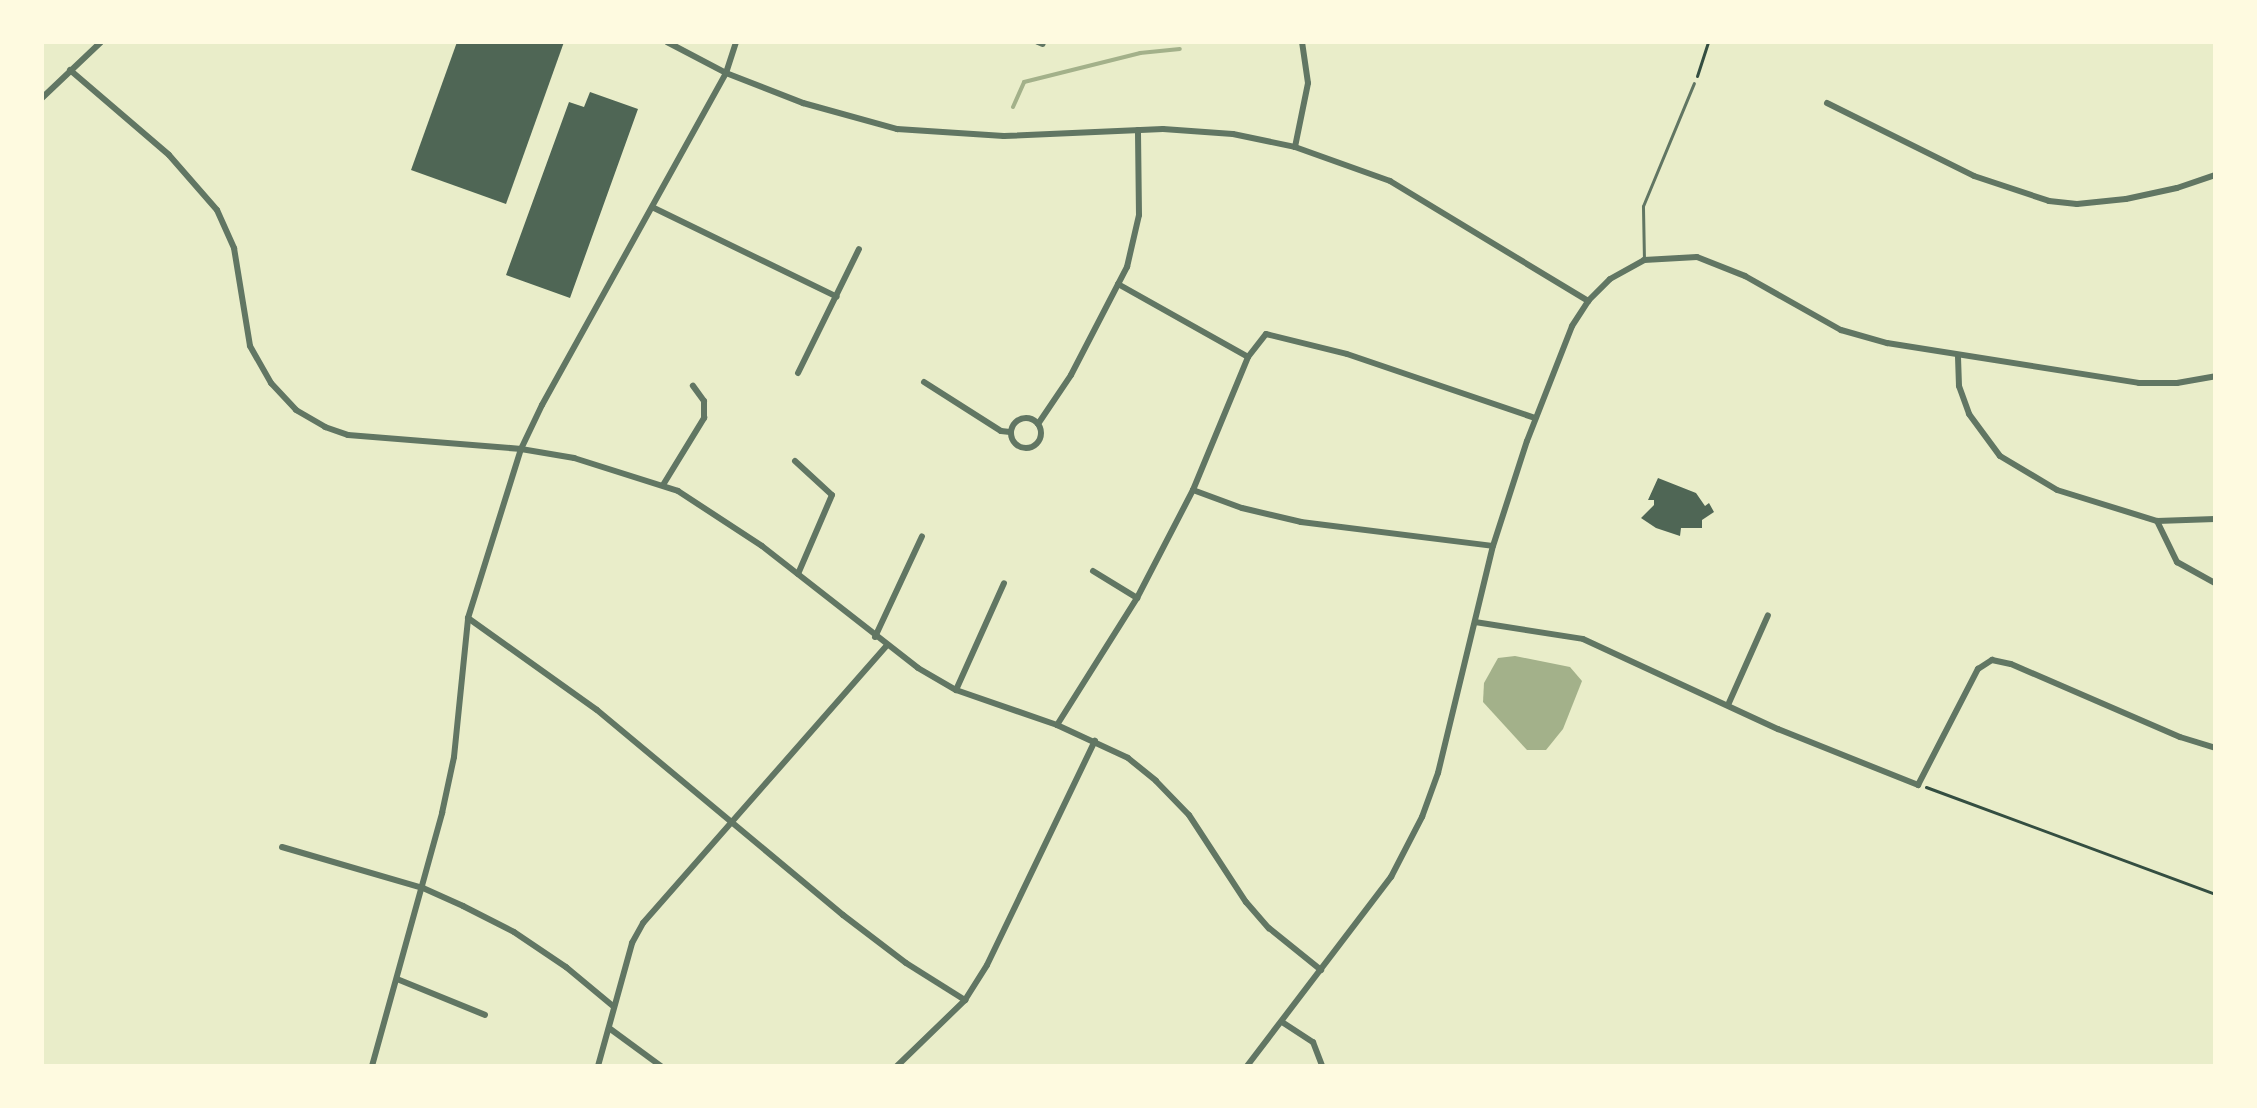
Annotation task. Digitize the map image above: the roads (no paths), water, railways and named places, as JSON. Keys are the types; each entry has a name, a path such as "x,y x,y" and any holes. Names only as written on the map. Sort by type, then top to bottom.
{"street":[{"path":"42,98 101,42"},
{"path":"667,42 726,73 834,113 918,132 1016,136 1138,130 1233,134 1295,147 1390,181 1588,301"},
{"path":"372,1066 423,888 454,757 468,618 521,449 542,405 654,208 726,73 736,42"},
{"path":"1295,147 1308,83 1302,42"},
{"path":"70,70 169,155 217,210 234,248 250,346 263,372 287,402 316,422 348,435 521,449 586,461 663,485 721,517 798,574 886,646 956,690 1057,725 1128,758 1174,798 1246,902 1269,928 1321,970"},
{"path":"1827,103 1964,172 2049,201 2077,204 2126,199 2177,188 2215,175"},
{"path":"1010,432 1018,447 1029,448 1040,439 1038,424 1071,375 1118,284 1131,253 1139,215 1138,130"},
{"path":"654,208 837,297"},
{"path":"798,373 859,249"},
{"path":"1247,1066 1391,877 1422,817 1438,773 1493,546 1535,418 1566,340 1588,301 1610,279 1644,260 1671,256 1706,259 1745,276 1841,330 1958,357 2139,383 2177,383 2215,376"},
{"path":"1118,284 1248,357"},
{"path":"1057,725 1137,598 1193,490 1248,357 1260,339 1275,334 1535,418"},
{"path":"1958,357 1959,386 1969,414 1979,433 2000,456 2057,490 2157,521 2215,519"},
{"path":"924,382 997,430 1010,432"},
{"path":"663,485 704,418 704,401 693,386"},
{"path":"1010,432 1019,419 1029,418 1038,424"},
{"path":"795,461 832,495 798,574"},
{"path":"1193,490 1242,508 1301,522 1493,546"},
{"path":"2157,521 2177,562 2215,583"},
{"path":"875,637 922,536"},
{"path":"1093,571 1137,598"},
{"path":"956,690 1004,583"},
{"path":"1728,705 1768,615"},
{"path":"468,618 597,710 731,825 860,928 965,1000"},
{"path":"1475,622 1583,639 1817,746 1918,785 1978,669 1992,660 2011,664 2155,727 2215,748"},
{"path":"598,1066 632,943 643,923 886,646"},
{"path":"897,1066 965,1000 1000,940 1095,741"},
{"path":"282,847 423,888 514,932 566,967 613,1006"},
{"path":"397,979 485,1015"},
{"path":"1282,1022 1313,1042 1322,1066"},
{"path":"609,1028 661,1066"}],"lane":[{"path":"1644,260 1643,206 1694,83"}],"waterway":[{"path":"1013,107 1024,82 1140,53 1180,49"}]}
